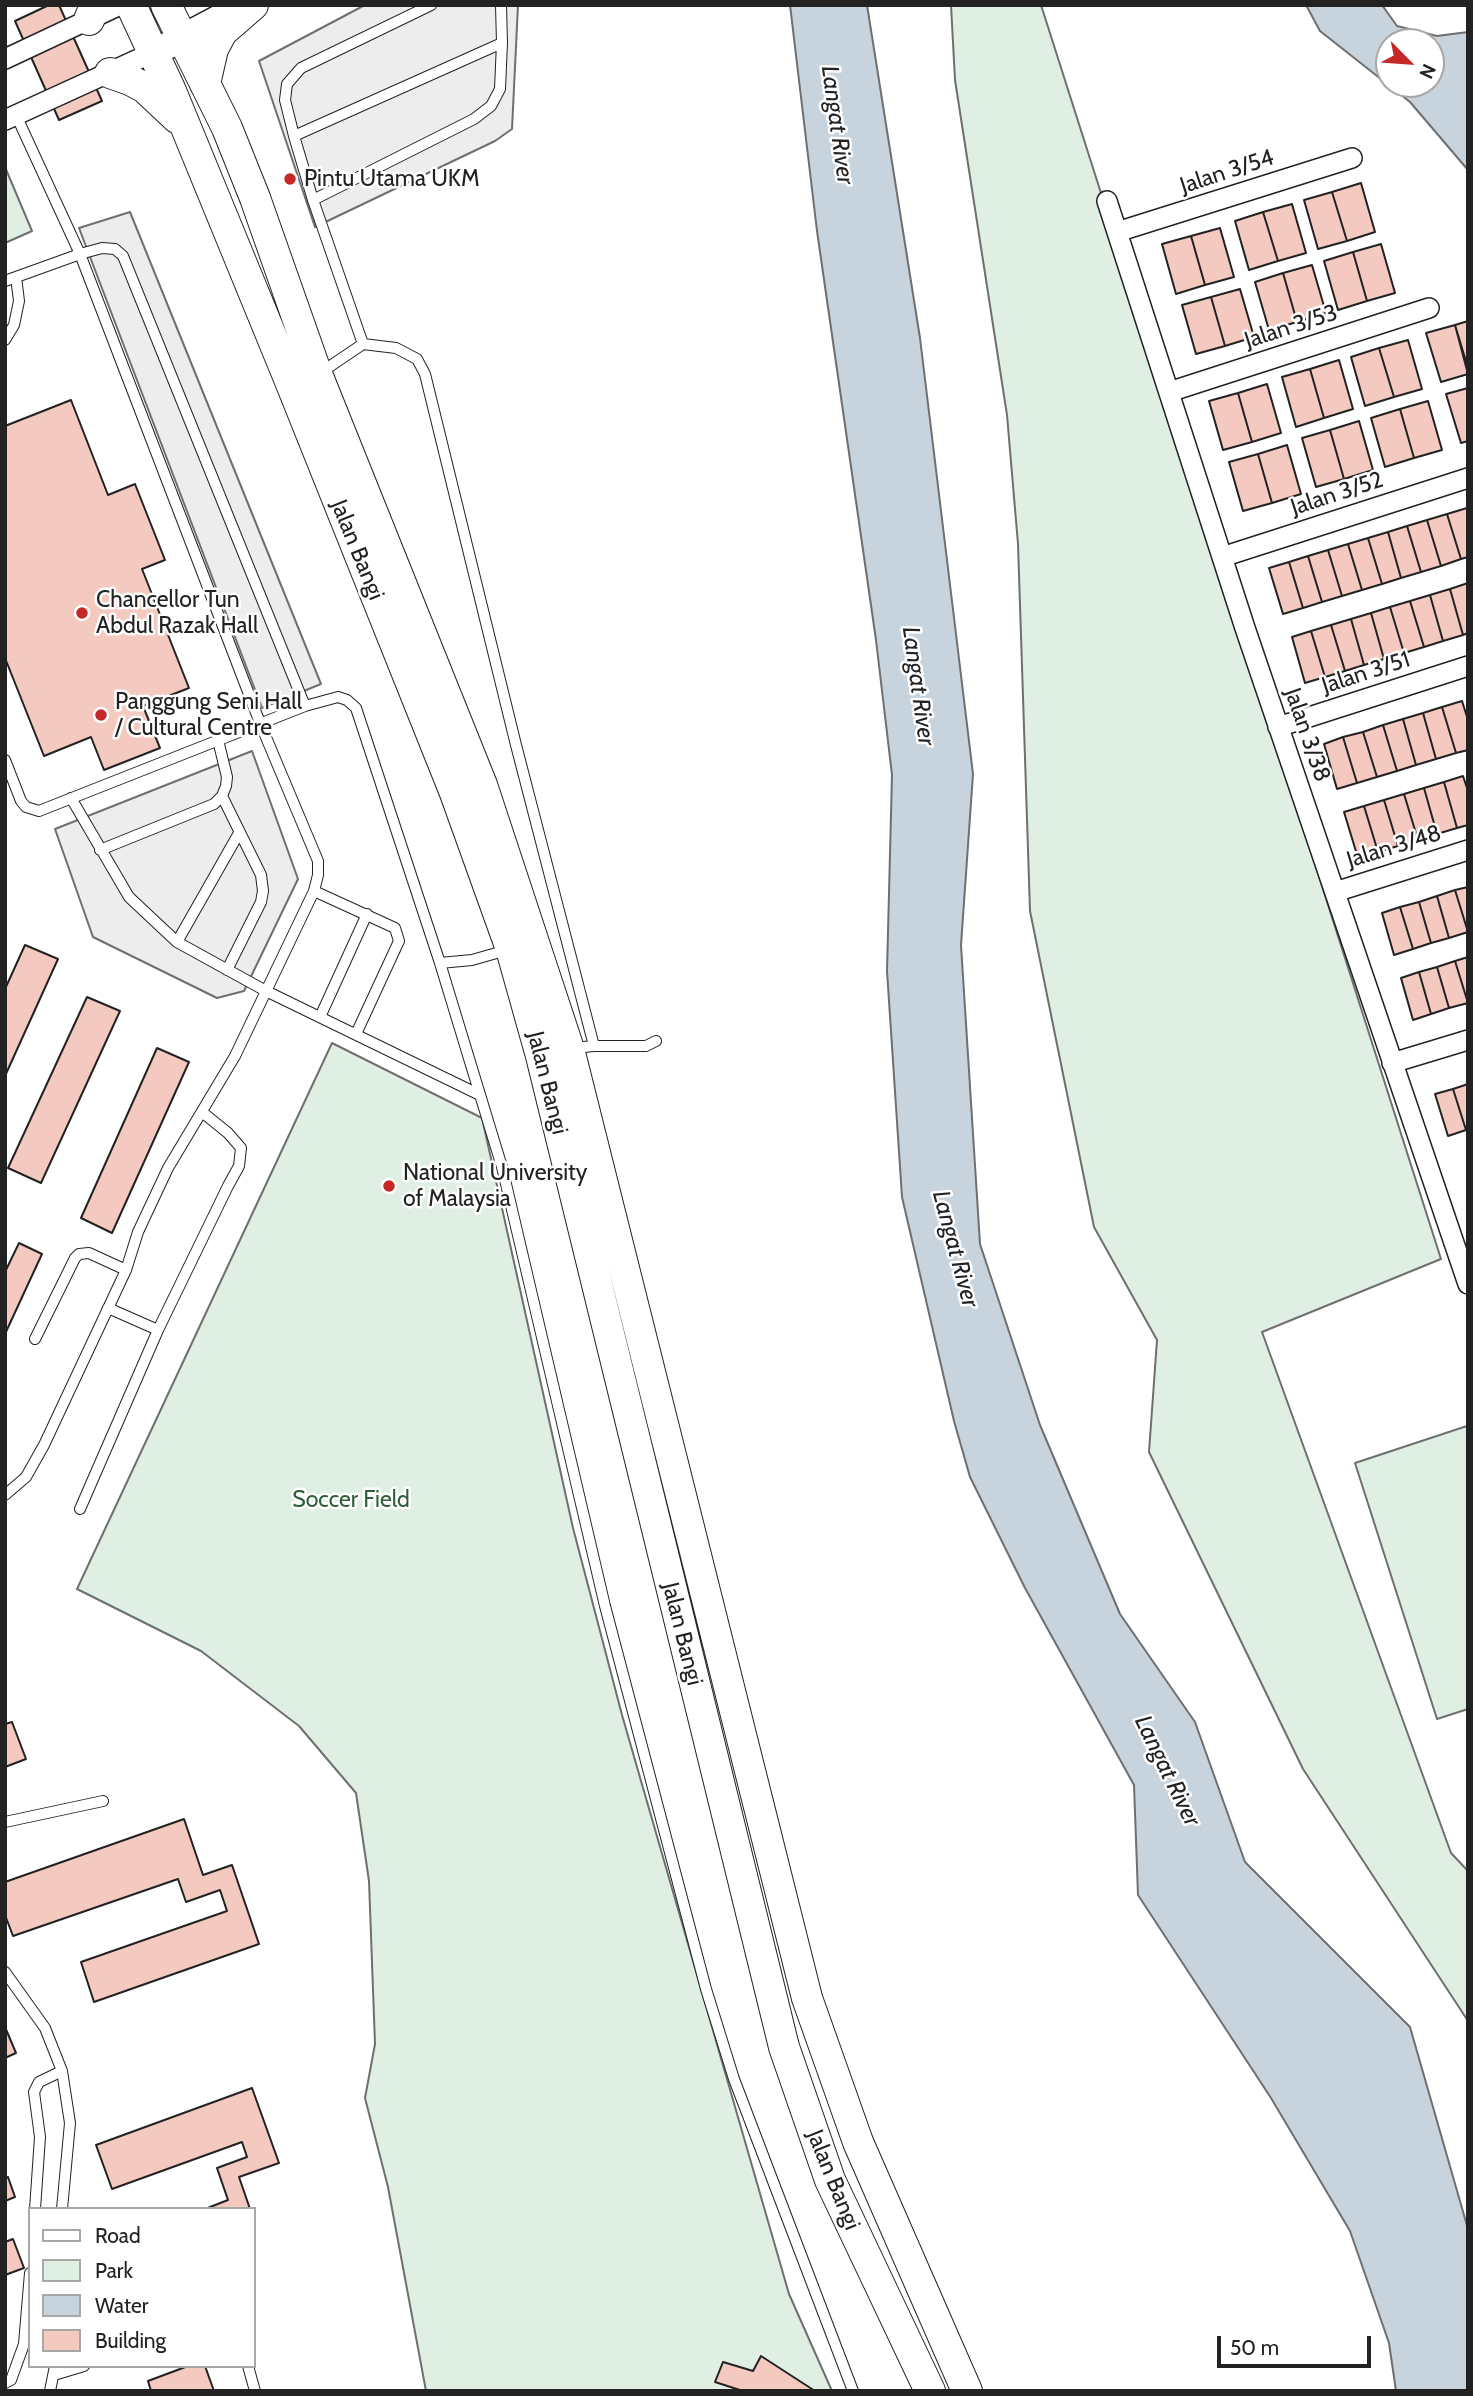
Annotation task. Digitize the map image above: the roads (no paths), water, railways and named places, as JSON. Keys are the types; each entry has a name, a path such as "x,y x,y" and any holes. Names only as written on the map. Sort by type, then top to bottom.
{"main road":[{"name":"Jalan Bangi","path":"131,5 154,52 292,386 450,780 511,949 541,1056 784,2047 830,2180 930,2391"},
{"name":"Jalan Bangi","path":"166,5 227,128 255,198 317,374 482,785 582,1047 807,1998 858,2142 967,2391"},
{"path":"154,52 244,5"},
{"path":"205,84 213,49 222,32 253,5"},
{"path":"110,73 145,88 183,123"}],"street":[{"path":"5,60 92,13 120,5"},
{"path":"10,117 154,52"},
{"name":"Jalan 3/54","path":"1117,232 1352,158"},
{"name":"Jalan 3/38","path":"1107,201 1278,727 1392,1063 1461,1240 1468,1284"},
{"name":"Jalan 3/53","path":"1169,392 1429,308"},
{"name":"Jalan 3/52","path":"1222,557 1468,478"},
{"name":"Jalan 3/51","path":"1278,727 1468,666"},
{"name":"Jalan 3/48","path":"1335,892 1468,850"},
{"path":"1392,1063 1468,1040"}],"lane":[{"path":"363,344 313,200 294,136 285,100 288,84 301,68 431,5"},
{"path":"313,200 474,119 491,106 500,89 501,5"},
{"path":"294,136 502,43"},
{"path":"5,1495 26,1476 44,1445 126,1270 138,1232 167,1168 230,1066 314,891 318,875 317,861 260,723 80,254 10,117"},
{"path":"5,340 14,325 19,301 10,279 102,247 115,249 123,256 305,706"},
{"path":"317,374 363,344 396,348 416,359 425,374 516,745 582,1047 646,1046 656,1041"},
{"path":"5,760 21,801 26,807 39,811 305,706 338,697 348,700 356,708 440,963 502,1167 605,1606 706,1989 734,2079 853,2391"},
{"path":"100,850 214,804 222,796 227,777 218,740"},
{"path":"222,796 261,875 263,891 261,902 226,970"},
{"path":"71,799 129,897 177,942 266,991 480,1095"},
{"path":"177,942 239,834"},
{"path":"314,891 395,928 399,941 356,1034"},
{"path":"320,1017 367,914"},
{"path":"440,963 472,960 511,949"},
{"path":"80,1509 158,1330 239,1166 241,1148 228,1133 202,1112"},
{"path":"35,1339 79,1254 89,1253 126,1270"},
{"path":"108,1308 158,1330"},
{"path":"5,1822 103,1801"},
{"path":"5,1972 45,2028 62,2071 70,2123 62,2207"},
{"path":"35,2207 40,2137 34,2092 39,2082 62,2071"},
{"path":"5,2383 11,2380 24,2344 28,2297"},
{"path":"50,2391 55,2371 72,2368"},
{"path":"249,2368 255,2391"}],"water":[{"name":"Langat River","path":"790,5 867,5 920,338 973,774 961,945 980,1244 1040,1425 1120,1614 1195,1722 1245,1862 1410,2027 1468,2229 1468,2391 1396,2391 1389,2343 1350,2231 1271,2098 1138,1895 1134,1785 1025,1588 970,1477 954,1421 902,1197 887,971 892,775 876,640 817,231"},
{"path":"1306,5 1382,5 1397,26 1405,28 1375,28 1375,74 1320,31"},
{"path":"1468,32 1468,170 1405,98 1445,98 1445,35"}],"place":[{"name":"Pintu Utama UKM","path":"290,179"},
{"name":"Chancellor Tun Abdul Razak Hall","path":"82,613"},
{"name":"Panggung Seni Hall / Cultural Centre","path":"101,715"},
{"name":"National University of Malaysia","path":"389,1186"}],"park label":[{"name":"Soccer Field","path":"351,1500"}]}
